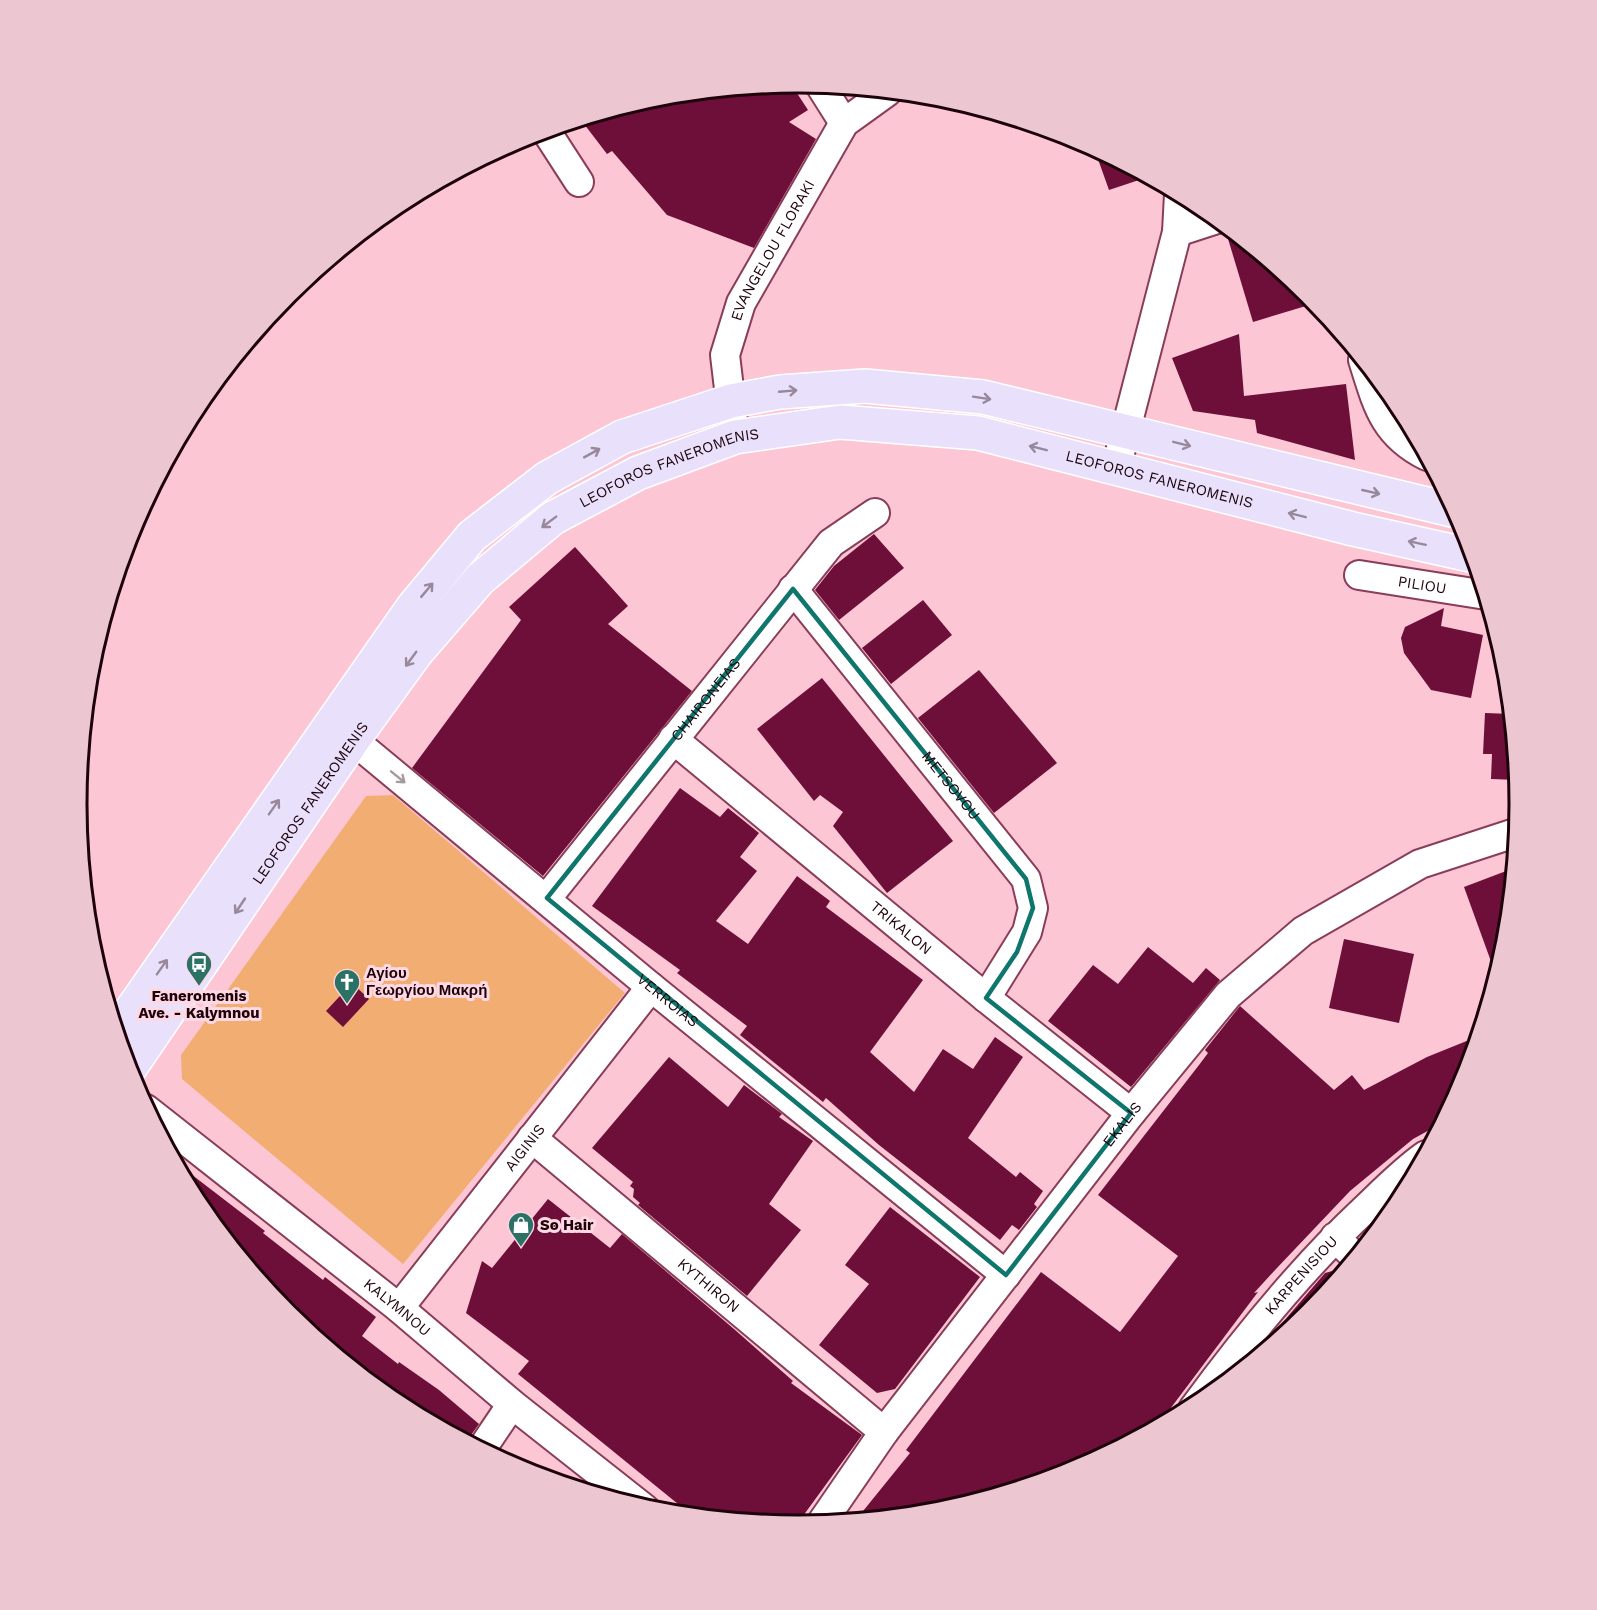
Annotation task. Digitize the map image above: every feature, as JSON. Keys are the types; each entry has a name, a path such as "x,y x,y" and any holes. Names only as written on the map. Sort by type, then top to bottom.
{"main road":[{"name":"LEOFOROS FANEROMENIS","path":"135,1060 343,732 413,607 472,536 547,478 622,436 730,401 780,392 865,386 983,398 1125,429 1445,508"},
{"name":"LEOFOROS FANEROMENIS","path":"122,1024 343,732 480,579 553,518 638,473 735,437 840,422 978,433 1353,529 1464,554"}],"street":[{"path":"826,94 844,123"},
{"name":"EVANGELOU FLORAKI","path":"735,437 725,355 741,303 844,123 878,99"},
{"path":"551,138 579,182"},
{"path":"1116,468 1177,232 1178,204"},
{"path":"1177,232 1207,222"},
{"path":"1372,385 1387,425 1400,439 1415,449"},
{"name":"CHAIRONEIAS","path":"547,898 831,543 874,513"},
{"name":"PILIOU","path":"1359,575 1477,594"},
{"name":"METSOVOU","path":"793,590 1026,879 1033,908 1027,932 986,998"},
{"name":"VERROIAS","path":"343,732 547,898 651,987 1006,1275"},
{"name":"TRIKALON","path":"673,739 986,998 1131,1113"},
{"name":"EKALIS","path":"827,1515 884,1432 1131,1113 1228,995 1303,931 1420,864 1509,835"},
{"name":"AIGINIS","path":"399,1308 651,987"},
{"name":"KALYMNOU","path":"160,1120 399,1308 512,1404 628,1495"},
{"name":"KYTHIRON","path":"532,1138 884,1432"},
{"name":"KARPENISIOU","path":"1211,1385 1242,1342 1335,1237 1413,1165"},
{"path":"1335,1237 1351,1253"},
{"path":"485,1444 512,1404"}],"highlighted area":[{"path":"793,589 1026,879 1033,908 1017,952 986,998 1131,1113 1006,1275 547,898"}],"shaded area":[{"path":"393,795 625,993 403,1264 182,1079 181,1055 366,796"}],"building":[{"path":"797,93 808,110 789,122 816,139 754,248 667,215 612,151 607,154 586,126 660,107 752,95"},
{"path":"1098,160 1138,180 1109,190"},
{"path":"1228,238 1268,270 1306,306 1253,322"},
{"path":"1239,334 1244,396 1346,384 1355,460 1257,433 1255,420 1193,411 1172,358"},
{"path":"874,534 904,568 839,620 815,590 834,566"},
{"path":"575,547 628,606 608,624 692,691 543,876 412,768 521,620 509,607"},
{"path":"923,600 952,635 891,684 862,648"},
{"path":"1444,608 1441,626 1483,635 1471,698 1431,690 1404,653 1401,638 1405,627"},
{"path":"979,670 1057,763 994,813 918,718"},
{"path":"822,678 953,841 887,893 833,826 843,812 820,795 814,801 757,729"},
{"path":"1485,713 1504,714 1509,780 1491,779 1492,754 1483,754"},
{"path":"680,788 720,817 728,808 759,833 740,857 757,871 716,921 748,944 797,876 830,901 826,907 923,980 870,1052 914,1092 943,1049 973,1069 995,1037 1023,1057 968,1138 1016,1177 1020,1172 1043,1191 1034,1204 1037,1207 1019,1230 1012,1225 1000,1240 879,1145 826,1098 823,1102 740,1035 747,1026 677,973 680,970 592,906"},
{"path":"1506,871 1504,898 1492,963 1464,887"},
{"path":"1344,939 1414,954 1399,1023 1329,1008"},
{"path":"1148,947 1193,983 1206,968 1220,980 1131,1087 1048,1021 1093,965 1118,984"},
{"name":"Αγίου Γεωργίου Μακρή","path":"352,983 369,999 343,1027 326,1011"},
{"path":"1240,1006 1334,1090 1352,1075 1364,1090 1427,1057 1470,1040 1433,1128 1413,1139 1350,1191 1276,1269 1254,1293 1258,1292 1167,1413 1113,1443 1027,1479 937,1503 861,1513 910,1453 906,1450 1041,1272 1120,1332 1178,1256 1098,1195 1208,1053 1205,1050"},
{"path":"669,1057 728,1107 744,1085 782,1114 779,1117 813,1141 769,1204 801,1230 747,1296 638,1205 640,1203 633,1197 634,1189 630,1186 633,1182 592,1148"},
{"path":"190,1173 265,1231 263,1233 323,1280 325,1277 376,1317 362,1336 398,1364 399,1362 439,1390 479,1424 471,1436 443,1421 403,1397 329,1340 264,1274 234,1238"},
{"path":"548,1199 610,1248 622,1234 793,1381 791,1383 862,1435 803,1516 752,1515 681,1506 518,1374 529,1361 466,1313 482,1261 492,1268"},
{"path":"890,1207 980,1277 895,1389 877,1393 819,1345 869,1284 845,1265"},
{"path":"1336,1270 1302,1308 1267,1341 1325,1273"}],"place":[{"name":"Faneromenis Ave. - Kalymnou","path":"199,987"},
{"name":"Αγίου Γεωργίου Μακρή","path":"347,1005"},
{"name":"So Hair","path":"521,1248"}]}
